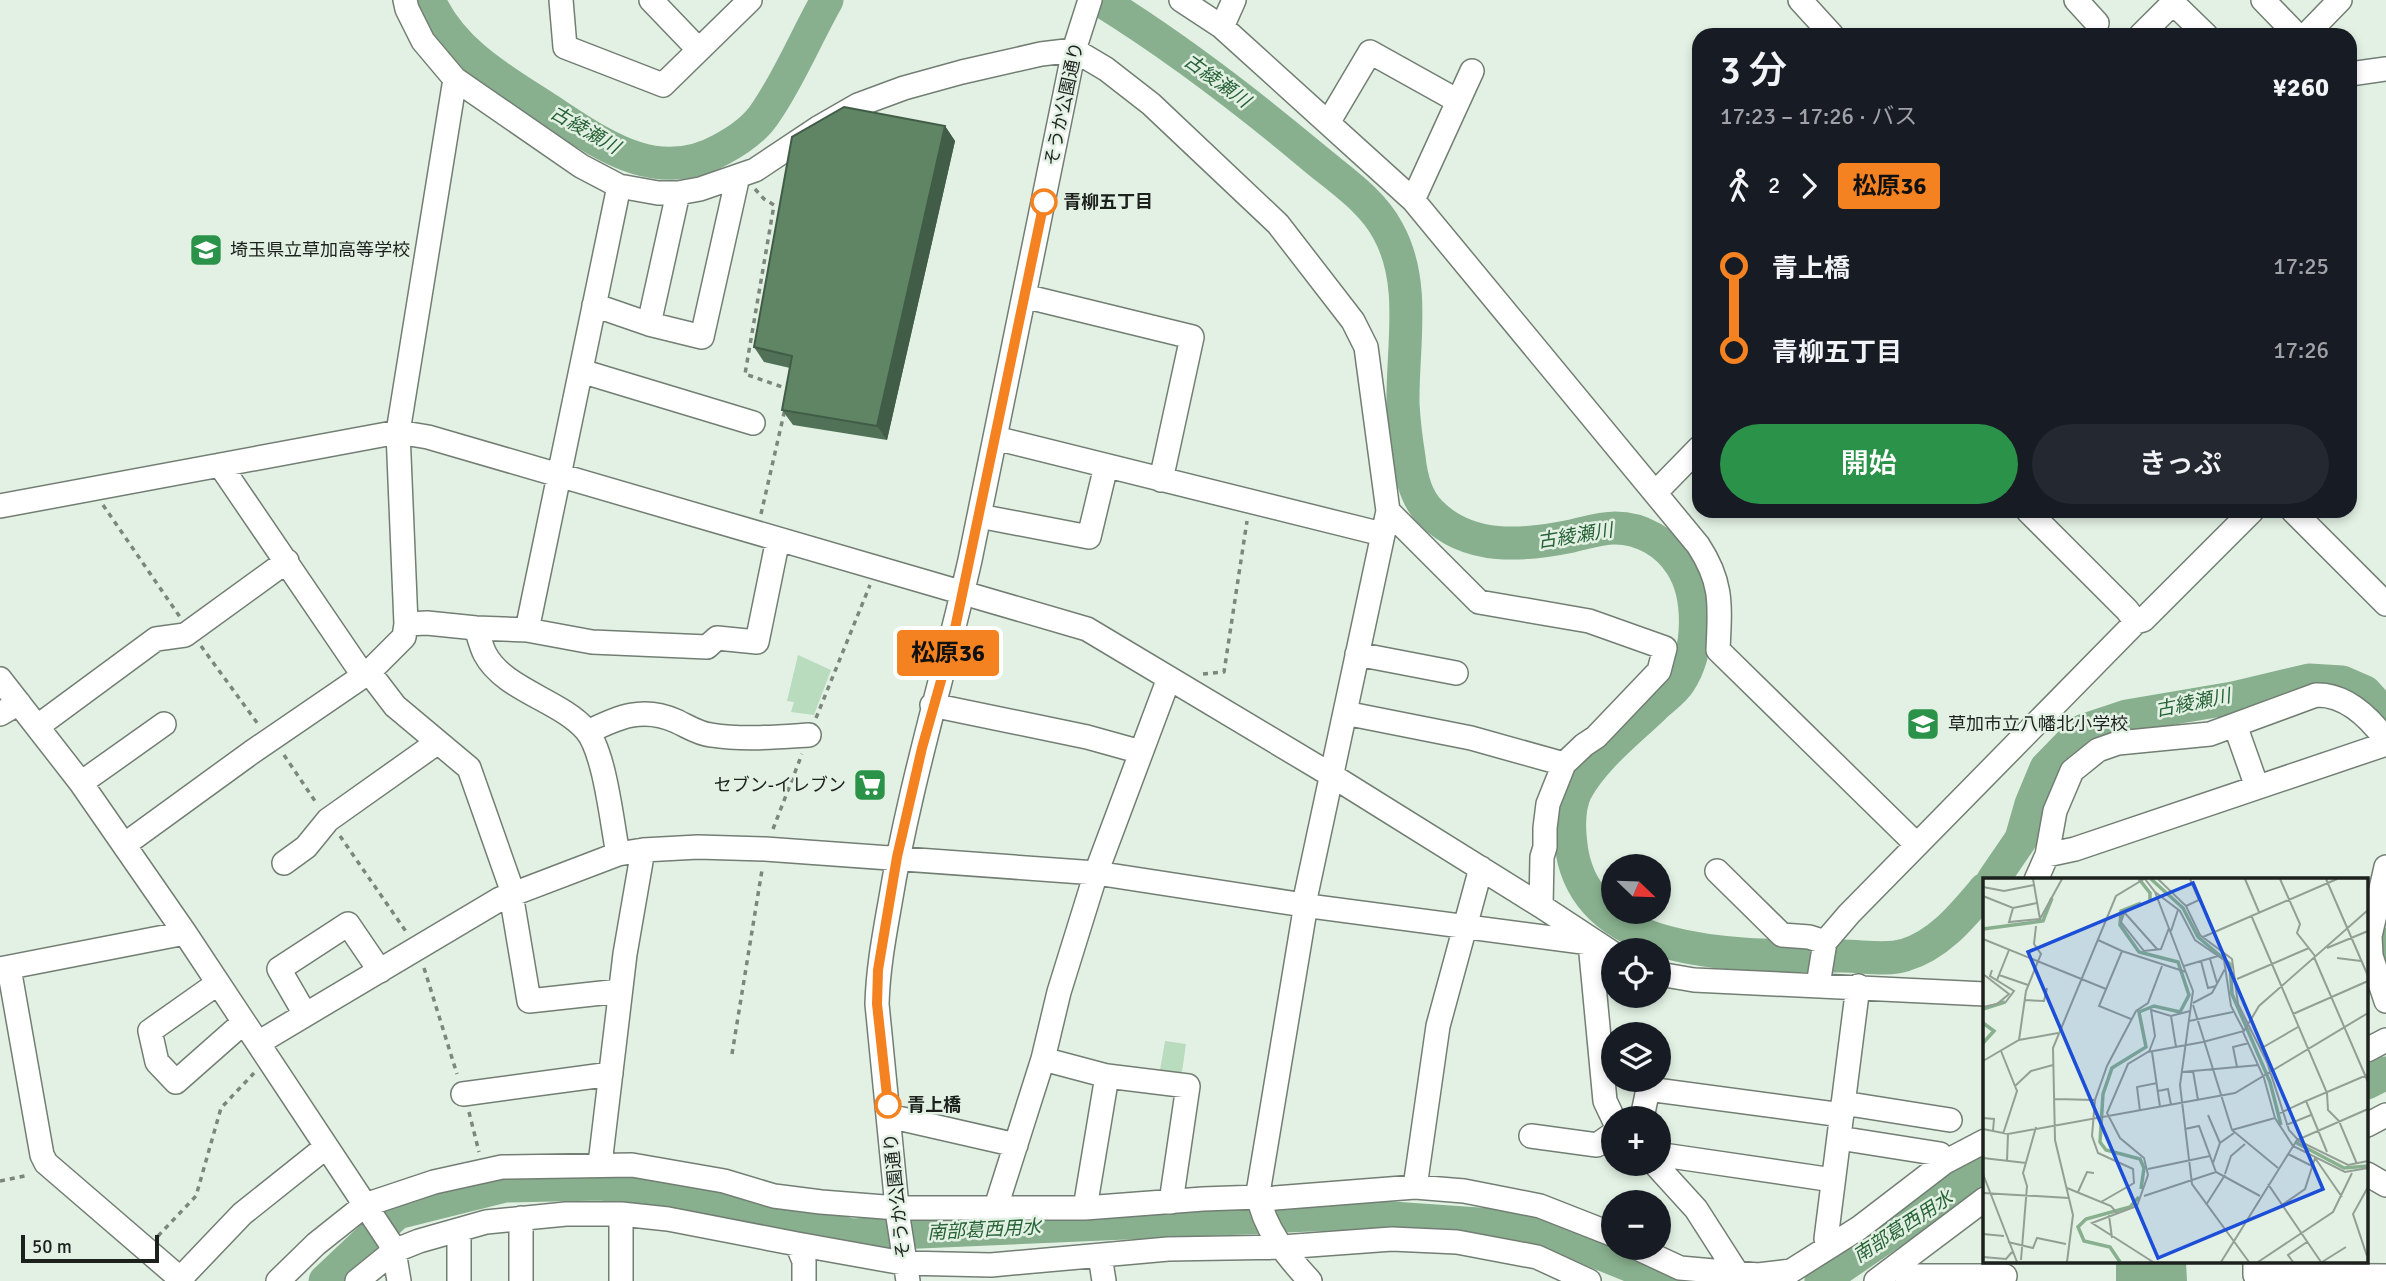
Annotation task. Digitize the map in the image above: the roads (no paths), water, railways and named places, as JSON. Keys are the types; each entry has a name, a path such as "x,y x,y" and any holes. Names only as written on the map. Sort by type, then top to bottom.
{"street":[{"path":"405,0 423,41 456,79 581,166 620,186 658,192 678,193 700,189 755,170 818,128 858,106 904,88 1077,41 1151,104 1278,224 1353,321 1366,347 1388,511 1305,904 1259,1199 1279,1244 1310,1281"},
{"path":"561,0 565,47 663,85 750,0"},
{"path":"651,0 698,49"},
{"name":"そうか公園通り","path":"905,1265 897,1212 877,992 878,970 897,857 932,705 953,638 1077,41 1090,0"},
{"path":"1181,0 1222,27 1413,200 1698,545 1715,576 1720,606 1718,650 1917,845"},
{"path":"1222,27 1234,0"},
{"path":"1800,0 1826,28"},
{"path":"2076,0 2097,23"},
{"path":"2263,0 2290,28"},
{"path":"2313,28 2340,0"},
{"path":"2148,28 2173,3 2199,28"},
{"path":"1328,123 1370,52 1458,100"},
{"path":"2357,73 2386,69"},
{"path":"1413,200 1472,71"},
{"path":"124,845 366,673 404,638 406,624 398,432 456,79"},
{"path":"594,305 649,324 702,337 740,176"},
{"path":"527,630 620,186"},
{"path":"649,324 678,193"},
{"path":"1024,296 1192,337 1161,480"},
{"path":"581,371 753,423"},
{"path":"0,506 398,432 428,437 1087,629 1331,775 1542,906 1601,947"},
{"path":"995,438 1382,534"},
{"path":"1654,493 1692,455"},
{"path":"220,465 366,673 395,705 469,768 512,893 529,1002 620,991"},
{"path":"979,516 1089,537 1106,466"},
{"path":"1388,511 1479,602 1589,621 1665,648 1659,671 1596,737 1564,764 1548,804 1542,857 1542,906"},
{"path":"2035,518 2136,622"},
{"path":"1818,985 1825,942 2136,622 2143,620 2245,518"},
{"path":"2300,518 2386,604"},
{"path":"406,624 527,630 592,642 707,647 717,638 758,642 778,539"},
{"path":"37,726 156,639 185,635 287,561"},
{"path":"476,628 485,655 498,669 528,693 568,713 588,732 599,759 618,854"},
{"path":"1357,654 1455,673"},
{"path":"0,679 10,709 37,726 81,783 258,1043 391,1246 398,1281"},
{"path":"995,1210 1043,1059 1059,992 1096,873 1141,752 1172,680"},
{"path":"2037,878 2047,855 2055,811 2072,771 2098,750 2118,743 2210,734 2316,695 2330,695 2344,700 2356,709 2386,742 2076,849 2047,855"},
{"path":"932,705 1087,737 1141,752"},
{"path":"588,732 619,717 636,713 671,719 707,735 729,737 800,733"},
{"path":"1345,713 1471,738 1564,764"},
{"path":"81,783 164,724"},
{"path":"2235,725 2257,787"},
{"path":"284,863 306,847 328,820 438,742"},
{"path":"258,1043 512,893 618,854 698,846 897,857 1096,873 1601,948"},
{"path":"600,1164 620,991 643,850"},
{"path":"2368,1002 2386,1002 2371,956 2370,936 2386,867"},
{"path":"1415,1187 1437,1026 1481,868"},
{"path":"1717,871 1782,935 1809,937 1825,942"},
{"path":"305,1014 279,969 348,924 380,971"},
{"path":"185,933 5,969 42,1155 54,1169 182,1280 242,1214 326,1147"},
{"path":"1671,976 1983,994"},
{"path":"218,983 150,1031 157,1062 176,1082 244,1022"},
{"path":"1831,1246 1826,1239 1858,986"},
{"path":"1604,1008 1607,1106"},
{"path":"2368,1049 2386,1040"},
{"path":"1043,1059 1107,1076 1188,1086 1171,1202"},
{"path":"463,1094 611,1074"},
{"path":"1085,1208 1107,1076"},
{"path":"1644,1106 1648,1089 1950,1120"},
{"path":"2368,1124 2386,1115"},
{"path":"889,1116 1016,1145"},
{"path":"1531,1136 1597,1145 1601,1142"},
{"path":"1839,1138 1940,1154 1945,1162"},
{"path":"1663,1260 1680,1268 1758,1275 1791,1271 1831,1246 1945,1162 1983,1142"},
{"path":"1671,1156 1833,1180"},
{"path":"278,1281 316,1244 367,1208 435,1182 502,1167 632,1165 724,1181 786,1198 897,1212 1085,1208 1415,1187 1512,1199 1540,1206 1601,1230"},
{"path":"2368,1175 2386,1185"},
{"path":"1669,1176 1696,1209 1737,1273"},
{"path":"1876,1281 1983,1200"},
{"path":"357,1281 391,1246 486,1222 566,1214 621,1214 668,1219 905,1265 992,1273 1100,1256 1168,1249 1392,1239 1457,1242 1537,1257 1589,1281"},
{"path":"621,1214 621,1281"},
{"path":"521,1218 521,1281"},
{"path":"459,1230 459,1281"},
{"path":"797,1244 804,1261 804,1281"},
{"path":"1100,1256 1104,1281"},
{"path":"2255,1264 2255,1275 2386,1276"},
{"path":"1897,1265 1907,1276 2005,1273"}],"waterway":[{"name":"古綾瀬川","path":"429,0 438,18 463,48 510,85 585,133 628,155 651,162 674,163 697,160 722,149 741,138 757,123 783,85 827,0"},
{"name":"古綾瀬川","path":"1100,0 1156,36 1236,95 1354,191 1381,220 1397,251 1405,294 1403,404 1411,472 1418,494 1431,513 1462,534 1497,542 1535,542 1610,528 1635,531 1653,538 1669,550 1681,565 1688,578 1695,608 1694,640 1686,670 1674,690 1612,746 1583,779 1576,791 1570,813 1572,852 1586,889 1611,916 1644,934 1682,946 1767,955 1890,958 1917,950 1939,937 1983,891"},
{"name":"古綾瀬川","path":"1994,878 2021,839 2031,804 2046,768 2082,731 2127,716 2233,698 2309,680 2342,682 2365,692 2386,715"},
{"name":"古綾瀬川","path":"2386,944 2386,949"},
{"name":"南部葛西用水","path":"2368,1082 2386,1073"},
{"name":"南部葛西用水","path":"1821,1281 1970,1179 1983,1174"},
{"name":"南部葛西用水","path":"325,1281 397,1213 505,1186 602,1184 792,1217 851,1235 1335,1214 1537,1228 1668,1281"}],"place":[{"name":"青柳五丁目","path":"1044,202"},
{"name":"埼玉県立草加高等学校","path":"206,250"},
{"name":"草加市立八幡北小学校","path":"1923,724"},
{"name":"セブン-イレブン","path":"870,785"},
{"name":"青上橋","path":"888,1105"}]}
